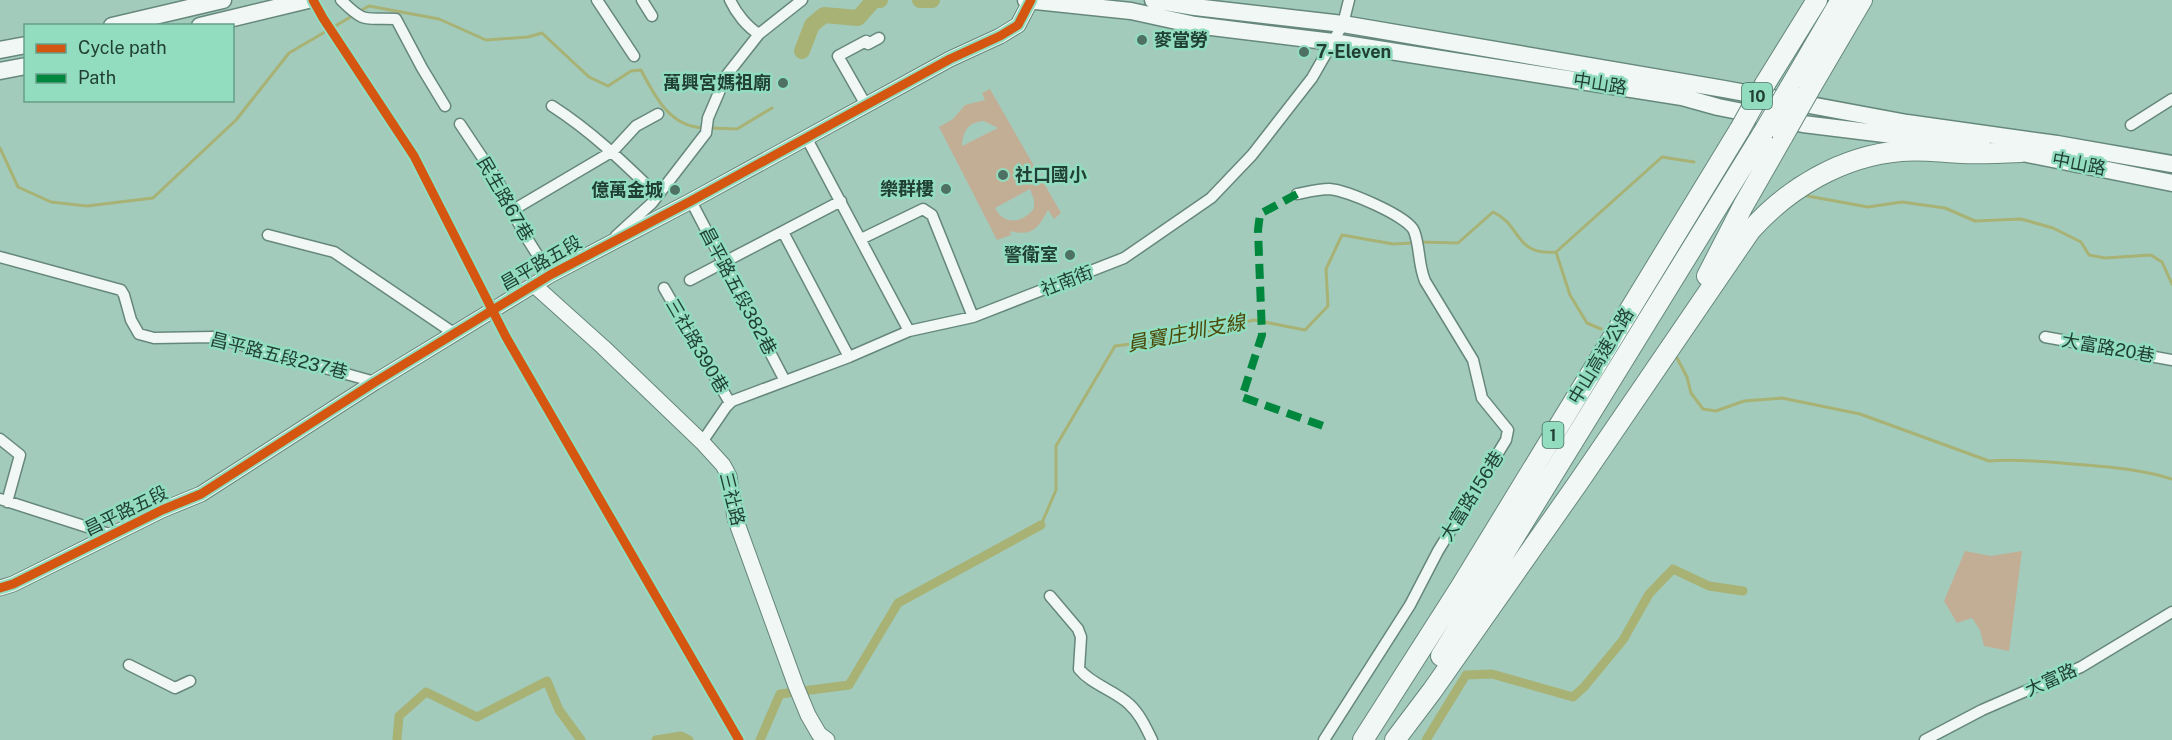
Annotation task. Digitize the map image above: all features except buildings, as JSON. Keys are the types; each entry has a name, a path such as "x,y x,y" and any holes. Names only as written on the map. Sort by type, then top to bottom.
{"highway":[{"path":"1783,55 1792,21 1803,0"},
{"name":"中山高速公路","path":"1363,740 1460,588 1817,0"},
{"name":"中山高速公路","path":"1394,740 1421,689 1763,133 1799,91 1841,0"},
{"path":"1661,360 1783,136 1799,91 1862,0"},
{"path":"1394,740 1432,691 1578,483 1750,231 1768,212 1792,192 1818,176 1874,156 1901,151 2021,152"}],"main road":[{"path":"121,24 223,0"},
{"path":"208,24 309,0"},
{"name":"中山路","path":"1153,0 1343,24 1724,89 1907,123 2172,164"},
{"name":"中山路","path":"1029,1 1131,11 1195,25 1333,42 1682,97 1718,107 1803,124 2021,152 2172,183"},
{"path":"0,50 24,45"},
{"path":"0,71 24,66"}],"street":[{"path":"341,0 351,11 366,20 396,19 445,106"},
{"path":"597,0 634,56"},
{"path":"642,0 652,16"},
{"path":"730,0 751,29 759,34"},
{"path":"604,246 652,203 706,133 708,118 726,76 759,34 801,0"},
{"name":"社南街","path":"730,403 909,331 973,317 1124,258 1211,198 1252,155 1312,78 1343,24 1349,0"},
{"name":"昌平路五段","path":"0,588 13,584 201,494 375,382 550,275 691,201 950,59 1010,31 1024,18 1029,1"},
{"path":"867,105 838,56 866,41 868,44 879,38"},
{"path":"2131,125 2172,99"},
{"path":"552,106 582,126 613,152 657,195"},
{"path":"513,210 613,152 636,126 658,114"},
{"name":"民生路67巷","path":"460,124 498,181 523,232 550,275"},
{"path":"806,137 909,331"},
{"name":"大富路156巷","path":"1297,194 1330,189 1355,196 1407,222 1414,231 1420,268 1425,281 1473,360 1482,398 1508,430 1506,440 1438,551 1410,605 1324,740"},
{"name":"昌平路五段382巷","path":"691,201 785,381"},
{"path":"690,280 841,201"},
{"path":"861,239 923,209 932,216 973,317"},
{"path":"783,232 849,357"},
{"path":"268,235 334,252 455,334"},
{"name":"昌平路五段237巷","path":"0,257 121,290 131,320 139,334 154,338 214,337 375,382"},
{"name":"三社路","path":"534,285 603,346 723,465 729,476 735,518 796,686 808,715 819,734 827,740"},
{"name":"三社路390巷","path":"664,288 730,403"},
{"name":"大富路20巷","path":"2045,337 2172,360"},
{"path":"702,442 730,403"},
{"path":"0,439 20,455 4,500 112,535"},
{"path":"1050,596 1078,629 1081,637 1079,669 1084,676 1129,703 1140,717 1152,740"},
{"name":"大富路","path":"1925,740 1982,710 2080,667 2172,612"},
{"path":"129,665 175,688 190,681"}],"shaded area":[{"path":"990,89 1061,213 1054,219 1048,210 1034,230 1024,233 1010,231 1011,235 997,240 939,127 953,119 965,105 985,100 982,93","holes":["984,121 998,128 962,146 967,128 974,123","1030,189 1034,200 1034,208 1030,213 1014,220 1003,218 999,214 995,208"]},
{"path":"1965,551 1991,556 2022,551 2009,651 1984,646 1980,630 1972,618 1957,623 1944,601"}],"waterway":[{"path":"802,51 812,25 824,15 858,18 874,0 880,0"},
{"path":"920,0 932,0"},
{"path":"360,11 369,6 439,19 486,40 528,37 542,33 589,77 608,86 631,71 641,70 665,109 682,122 704,128"},
{"path":"0,148 18,187 51,202 87,206 153,198 236,120 289,53 354,15"},
{"path":"711,128 737,129 772,108"},
{"name":"員寶庄圳支線","path":"1420,242 1458,243 1493,212 1509,224 1525,245 1542,252 1556,252 1662,157 1694,162"},
{"path":"1802,195 1868,207 1902,202 1945,208 1975,221 2021,219 2053,228 2081,242 2089,255 2105,258 2151,255 2162,262 2172,284"},
{"name":"員寶庄圳支線","path":"1041,525 1056,490 1056,446 1115,346 1178,338 1254,320 1305,330 1328,306 1326,269 1342,235 1393,244 1413,243"},
{"path":"1556,252 1570,295 1587,323 1601,329"},
{"path":"1676,356 1687,377 1691,393 1703,409 1716,411 1744,401 1782,398 1860,414 1989,461 2026,460 2104,466 2145,472 2172,479"},
{"name":"員寶庄圳支線","path":"760,740 780,694 849,685 898,603 1041,525"},
{"path":"1426,740 1466,675 1492,674 1573,697 1623,640 1649,594 1673,569 1709,586 1743,591"},
{"name":"員寶庄圳支線","path":"397,740 399,716 426,692 477,717 547,681 559,710 581,740"},
{"name":"員寶庄圳支線","path":"656,740 681,736 689,740"}],"marked path":[{"path":"1297,194 1260,214 1258,230 1262,335 1242,397 1329,428"}],"cycle path":[{"path":"313,0 414,156 506,337 739,740"},
{"path":"0,588 13,584 162,510 201,494 375,382 550,275 691,201 950,59 1000,36 1018,25 1031,0"}],"place":[{"name":"麥當勞","path":"1142,40"},
{"name":"7-Eleven","path":"1304,52"},
{"name":"萬興宮媽祖廟","path":"783,83"},
{"name":"社口國小","path":"1003,175"},
{"name":"樂群樓","path":"946,189"},
{"name":"億萬金城","path":"675,190"},
{"name":"警衛室","path":"1070,255"}]}
